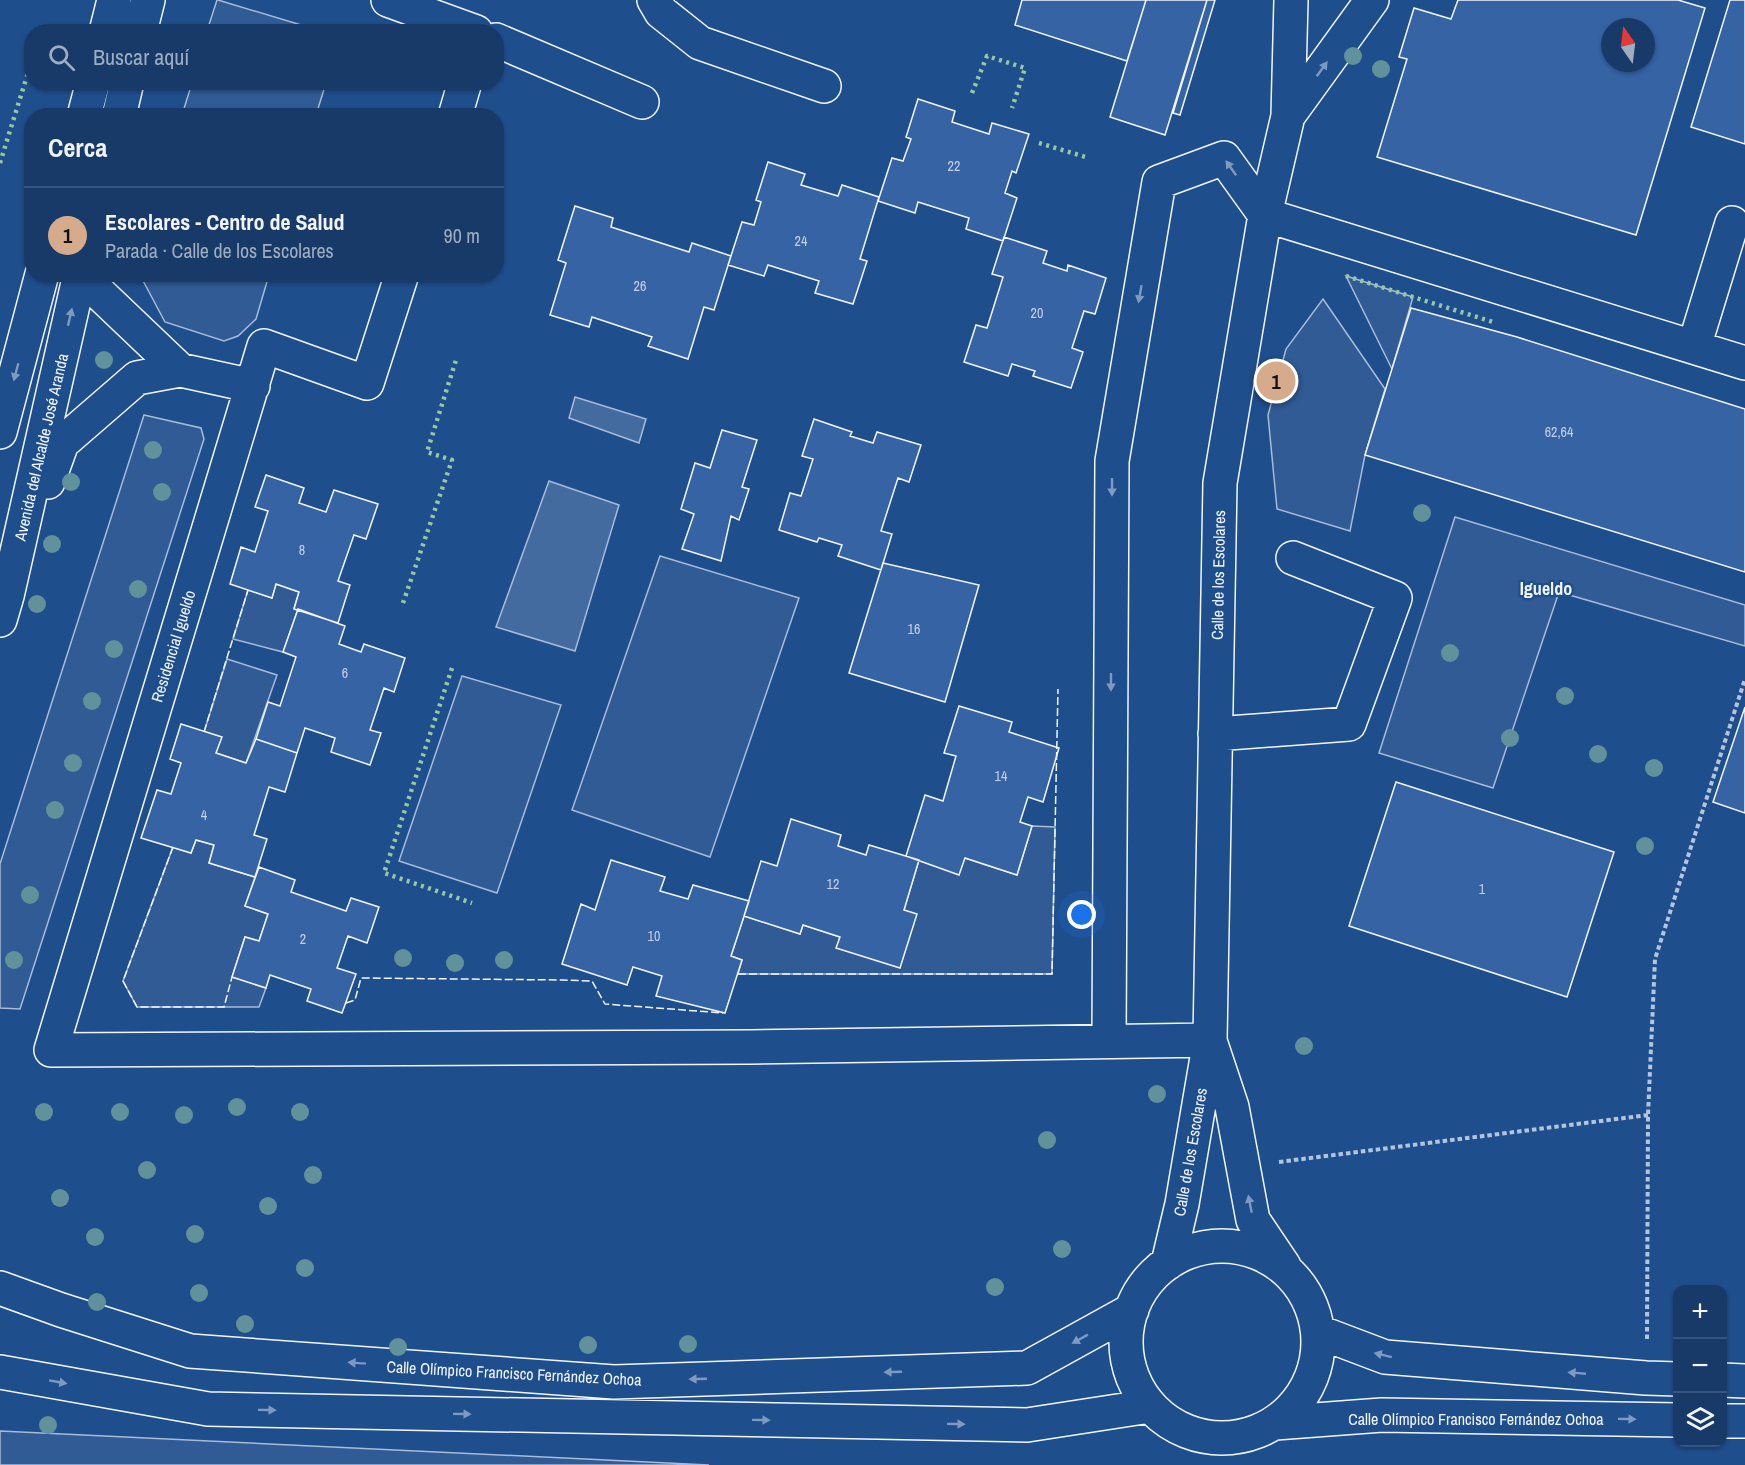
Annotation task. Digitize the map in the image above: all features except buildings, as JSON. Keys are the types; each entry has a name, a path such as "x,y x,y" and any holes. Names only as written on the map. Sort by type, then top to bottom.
{"street":[{"path":"108,24 114,0"},
{"path":"142,24 148,0"},
{"path":"387,0 454,24"},
{"path":"654,0 661,12 700,43 824,87"},
{"name":"Calle de los Escolares","path":"1168,1263 1182,1204 1209,1040 1220,483 1265,215 1288,116 1291,0"},
{"name":"Calle de los Escolares","path":"1288,116 1372,0"},
{"path":"504,43 642,102"},
{"path":"86,108 91,90"},
{"path":"121,108 125,90"},
{"path":"457,108 462,90"},
{"path":"1209,1040 1109,1040 1112,461 1159,182 1224,158 1265,215 1745,363"},
{"path":"1694,347 1732,223"},
{"path":"0,430 40,282"},
{"name":"Avenida del Alcalde José Aranda","path":"4,608 78,282"},
{"path":"93,282 96,290 180,370"},
{"name":"Residencial Igueldo","path":"399,282 367,383 264,346 51,1050 751,1047 1109,1040"},
{"path":"0,329 30,319"},
{"path":"4,608 62,443 136,378 180,370 253,386"},
{"path":"1215,734 1349,724 1395,598 1293,558"},
{"name":"Calle de los Escolares","path":"1209,1040 1232,1107 1253,1220 1289,1272"},
{"path":"1217,1247 1243,1248 1268,1257 1289,1272 1309,1299 1318,1332 1316,1368 1299,1400 1275,1423 1244,1436 1210,1438 1177,1427 1150,1406 1136,1384 1128,1361 1126,1335 1131,1310 1146,1284 1168,1263 1191,1252 1217,1247"},
{"name":"Calle Olímpico Francisco Fernández Ochoa","path":"0,1288 190,1351 614,1382 1027,1368 1131,1310"},
{"path":"1318,1332 1385,1357 1662,1379"},
{"path":"0,1372 208,1408 1027,1425 1150,1406"},
{"path":"1727,1380 1745,1381"},
{"name":"Calle Olímpico Francisco Fernández Ochoa","path":"1275,1423 1382,1415 1673,1420"},
{"path":"1727,1421 1745,1421"},
{"path":"1228,1465 1244,1436"}],"path":[{"path":"1662,1379 1648,1115 1655,959 1745,679"},
{"path":"1243,1166 1648,1115"}],"shaded area":[{"path":"218,0 298,24 209,24"},
{"path":"190,90 324,90 318,108 184,108"},
{"path":"1346,276 1413,297 1392,369"},
{"path":"144,282 267,282 256,319 238,336 224,341 165,322"},
{"path":"1323,299 1385,389 1365,455 1350,531 1277,509 1268,415 1286,349"},
{"path":"575,397 646,419 639,443 569,418"},
{"path":"144,415 201,428 204,439 20,1009 0,1008 0,864"},
{"path":"549,481 619,505 575,651 496,627"},
{"path":"1455,517 1745,605 1745,646 1559,592 1493,788 1379,753"},
{"path":"660,556 799,598 710,857 572,810"},
{"path":"276,584 299,592 294,608 298,609 283,652 233,639 248,590 272,598"},
{"path":"227,659 277,675 246,763 216,753 221,737 204,732"},
{"path":"462,676 561,705 497,893 399,861"},
{"path":"1032,826 1055,827 1052,974 738,974 742,960 731,956 744,916 800,934 803,925 840,937 837,947 904,910 919,860 965,858 1017,875"},
{"path":"196,840 214,845 209,863 255,877 245,906 268,914 259,941 245,937 232,977 266,988 259,1007 137,1007 123,981 173,847 191,853"},
{"path":"0,1431 709,1465 0,1465"}],"hedge":[{"path":"972,93 987,56 1025,68 1012,108"},
{"path":"0,163 24,86"},
{"path":"1039,143 1089,158"},
{"path":"1346,276 1493,322"},
{"path":"403,603 452,460 427,452 456,360"},
{"path":"452,668 384,873 472,903"}],"fence":[{"path":"204,732 248,590"},
{"path":"738,974 1052,974 1058,689"},
{"path":"173,847 123,981 137,1007 224,1007 232,977"},
{"path":"346,1003 355,1000 361,978 563,980 592,981 605,1004 723,1013"}],"place":[{"name":"Escolares - Centro de Salud","path":"1276,381"}],"district":[{"name":"Igueldo","path":"1546,589"}]}
